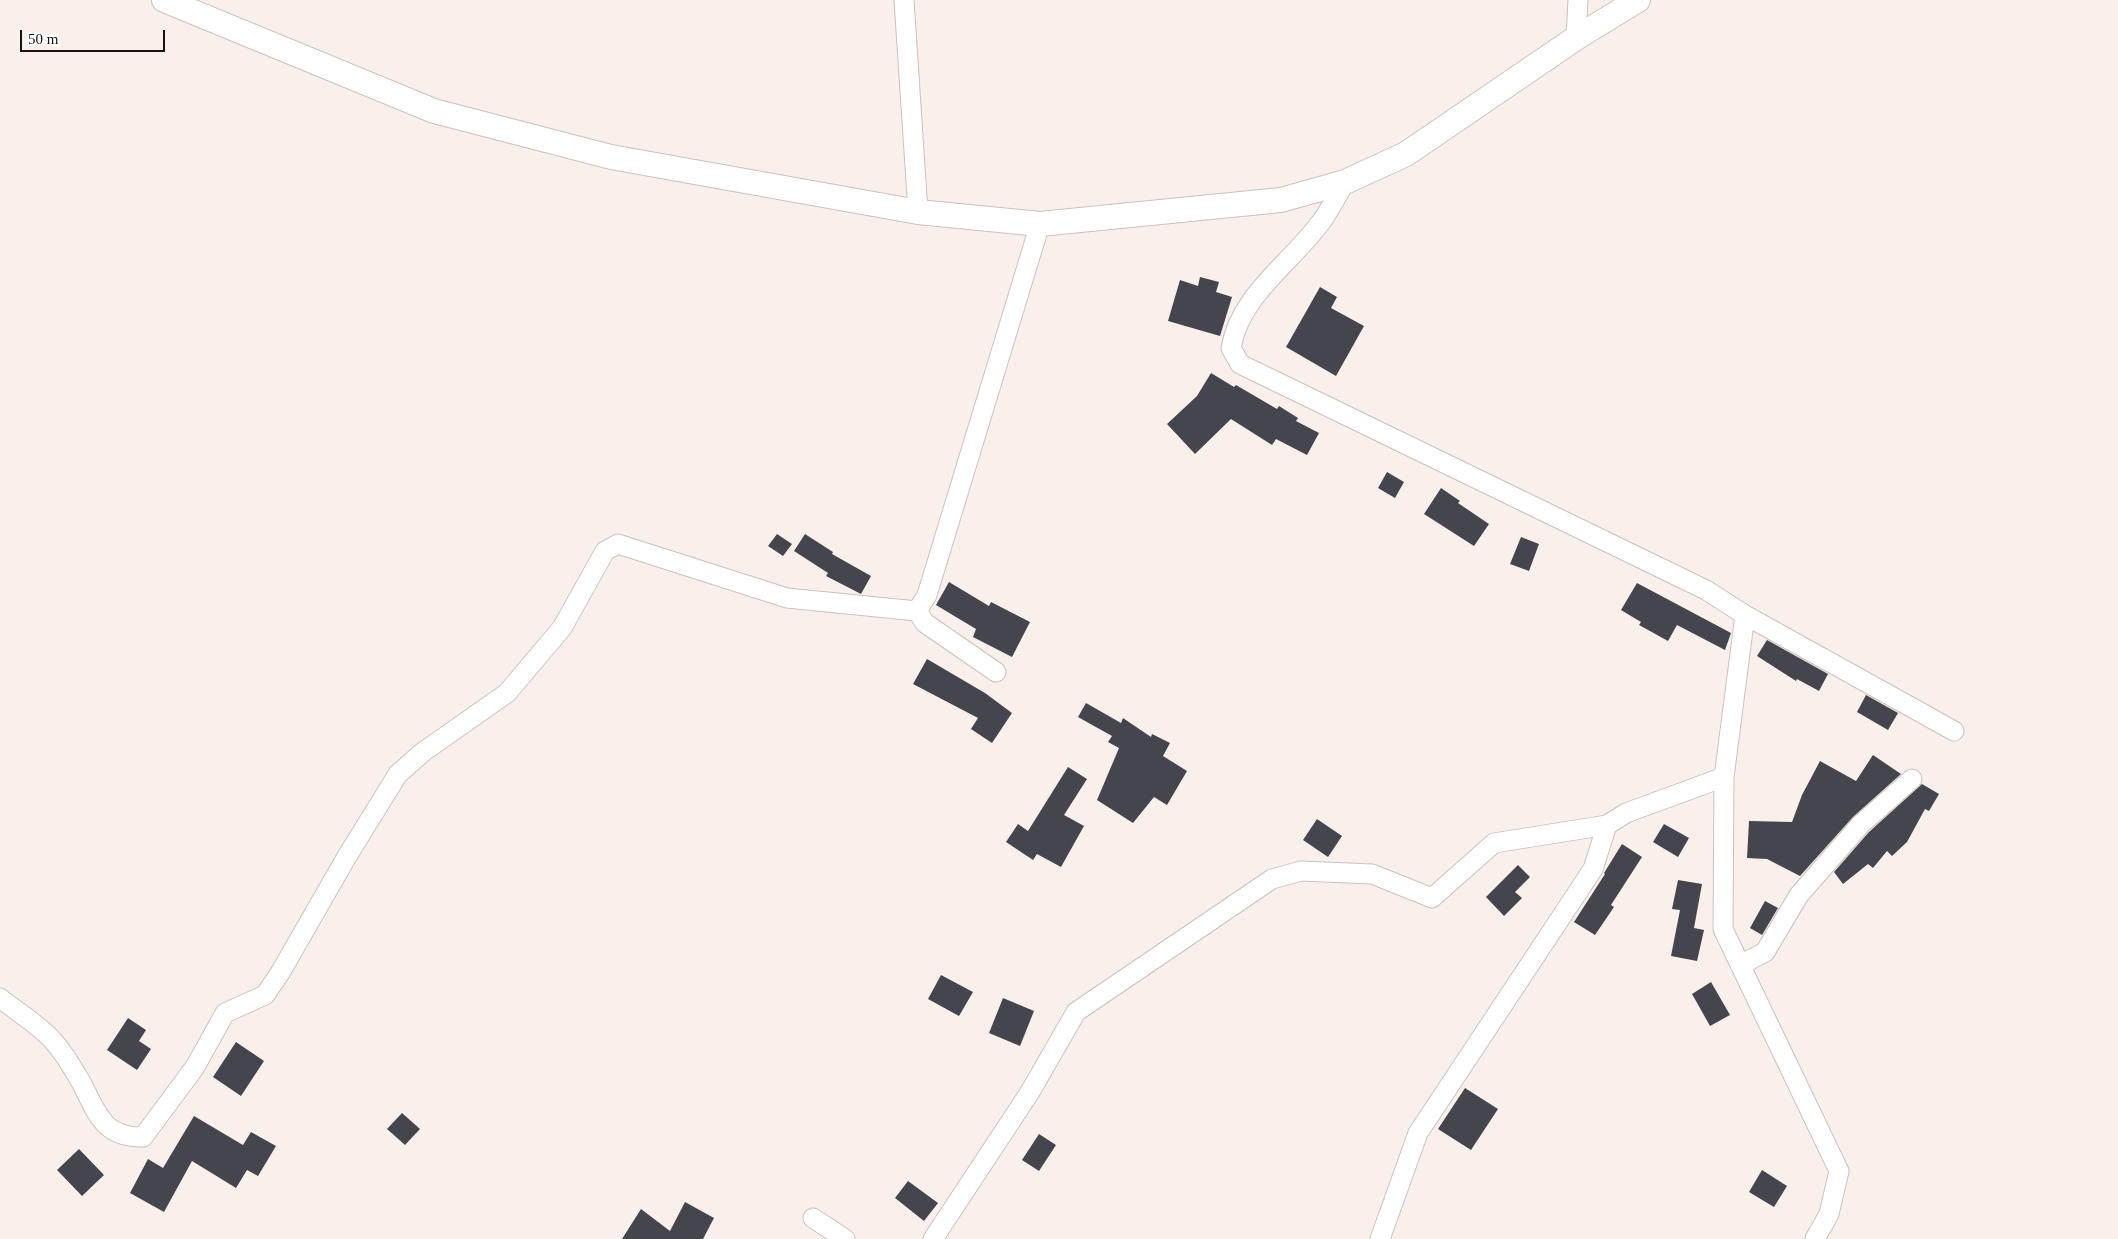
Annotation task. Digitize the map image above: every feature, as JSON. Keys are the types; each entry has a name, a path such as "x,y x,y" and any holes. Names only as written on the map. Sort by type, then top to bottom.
{"main road":[{"path":"164,0 434,111 611,157 918,212 1040,224 1281,200 1345,182 1406,154 1576,38 1638,0"}],"street":[{"path":"904,0 918,212"},
{"path":"1576,38 1578,0"},
{"path":"1345,182 1322,221 1242,313 1230,348 1240,364 1706,590 1745,615 1954,732"},
{"path":"917,611 927,595 1040,224"},
{"path":"0,998 53,1041 78,1077 94,1112 114,1131 128,1137 143,1137 195,1067 225,1013 265,995 280,973 346,858 398,774 423,752 507,694 562,628 605,551 618,544 787,598 917,611"},
{"path":"917,611 925,623 996,672"},
{"path":"1745,615 1724,778 1723,929 1839,1171 1829,1214 1815,1239"},
{"path":"933,1239 1030,1092 1076,1012 1272,879 1301,871 1372,874 1432,898 1494,843 1607,826 1626,814 1724,778"},
{"path":"1740,964 1765,952 1799,896 1861,824 1912,779"},
{"path":"1380,1239 1418,1133 1593,869 1607,826"},
{"path":"813,1218 845,1239"}],"building":[{"path":"1200,277 1219,282 1216,292 1232,297 1220,336 1168,321 1180,280 1198,286"},
{"path":"1320,287 1337,297 1331,308 1364,326 1336,376 1286,347"},
{"path":"1211,373 1277,409 1279,406 1298,418 1296,421 1319,433 1307,455 1276,439 1272,445 1231,419 1195,454 1167,424 1197,396"},
{"path":"1387,472 1404,482 1395,498 1378,488"},
{"path":"1441,488 1460,501 1458,503 1489,524 1474,546 1424,514"},
{"path":"777,534 792,544 783,556 768,546"},
{"path":"805,534 833,552 832,554 871,576 861,594 826,576 828,573 794,551"},
{"path":"1521,537 1539,544 1529,571 1510,564"},
{"path":"949,582 989,606 991,602 1030,622 1012,657 973,637 976,629 936,605"},
{"path":"1637,583 1731,633 1725,650 1677,625 1668,641 1639,625 1641,622 1621,610"},
{"path":"1767,640 1828,674 1819,691 1797,679 1796,681 1757,656"},
{"path":"927,659 985,693 1012,713 992,743 971,729 978,718 913,684"},
{"path":"1866,695 1898,713 1888,730 1857,712"},
{"path":"1086,703 1121,723 1123,718 1151,737 1152,734 1170,743 1163,756 1187,771 1167,805 1154,797 1133,823 1097,800 1119,748 1108,742 1112,736 1078,717"},
{"path":"1873,755 1901,774 1853,817 1800,876 1767,859 1747,858 1749,821 1792,822 1802,795 1820,761 1856,781"},
{"path":"1068,767 1087,779 1064,815 1084,826 1061,867 1037,854 1033,860 1006,842 1018,824 1028,831"},
{"path":"1922,784 1939,794 1929,811 1925,809 1907,842 1892,856 1887,851 1873,868 1868,864 1843,884 1834,872 1869,832"},
{"path":"1317,819 1342,836 1328,857 1303,840"},
{"path":"1664,824 1689,838 1678,857 1653,842"},
{"path":"1622,844 1642,857 1611,905 1614,907 1595,935 1574,922"},
{"path":"1518,865 1530,877 1515,892 1522,898 1504,916 1486,897"},
{"path":"1678,880 1702,884 1694,928 1704,930 1697,961 1671,956 1680,910 1672,909"},
{"path":"1765,901 1778,908 1762,935 1750,928"},
{"path":"941,975 973,992 959,1016 928,999"},
{"path":"1711,982 1730,1015 1710,1026 1692,994"},
{"path":"1003,998 1034,1011 1020,1046 989,1033"},
{"path":"128,1018 146,1030 139,1041 151,1049 137,1070 107,1050"},
{"path":"236,1042 264,1061 241,1096 213,1077"},
{"path":"1465,1088 1498,1109 1471,1150 1438,1129"},
{"path":"402,1113 420,1129 405,1145 387,1129"},
{"path":"194,1116 243,1145 251,1132 276,1146 258,1176 247,1170 236,1188 192,1161 164,1212 130,1193 148,1159 163,1168"},
{"path":"1039,1134 1056,1145 1039,1171 1022,1160"},
{"path":"79,1149 104,1175 82,1196 57,1170"},
{"path":"1762,1170 1787,1186 1774,1207 1749,1192"},
{"path":"908,1181 938,1203 924,1221 895,1198"},
{"path":"685,1202 714,1218 703,1239 622,1239 641,1209 670,1231"}]}
